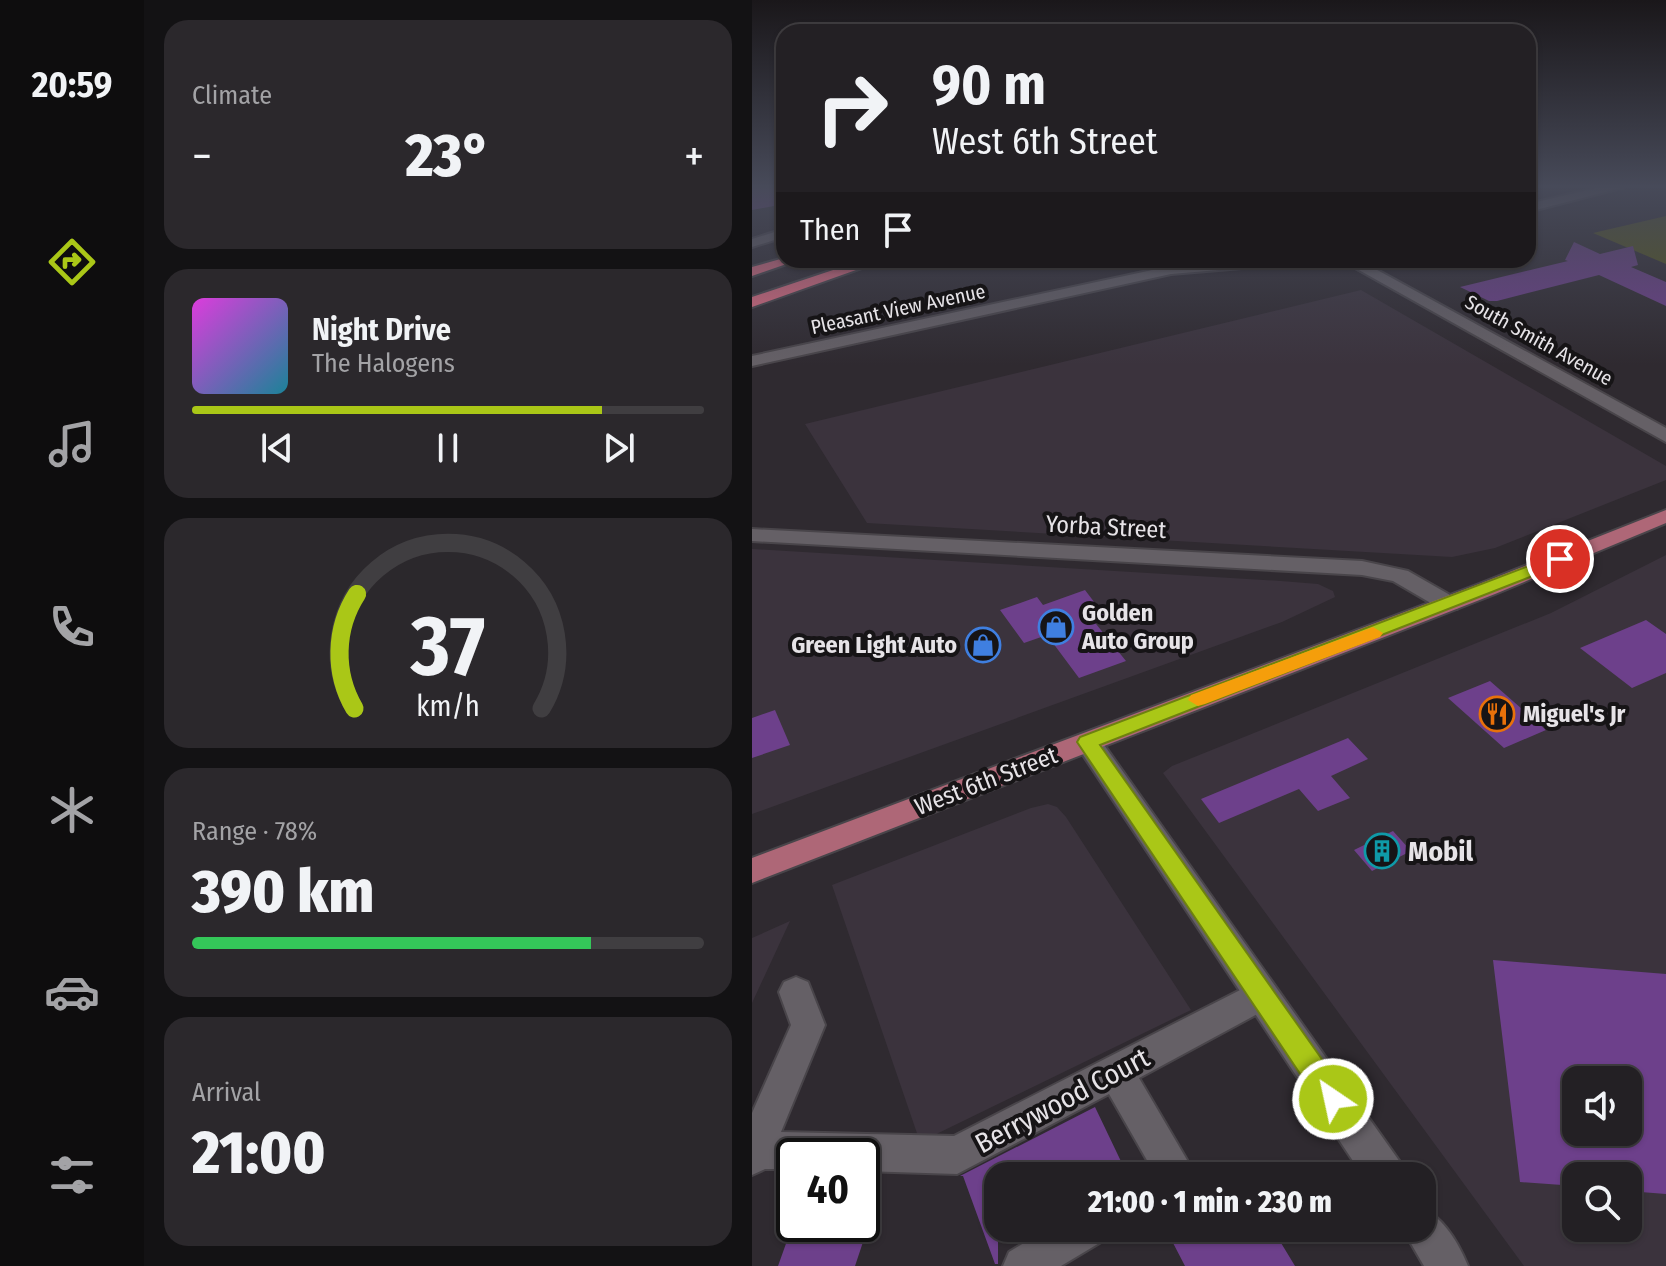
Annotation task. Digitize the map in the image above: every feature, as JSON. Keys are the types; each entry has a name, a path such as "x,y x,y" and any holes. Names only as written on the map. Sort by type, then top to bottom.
{"highway":[{"path":"752,255 776,248"},
{"path":"752,272 776,265"},
{"path":"752,285 804,268"},
{"path":"752,302 853,268"}],"main road":[{"name":"West 6th Street","path":"752,871 1449,604 1666,516"}],"street":[{"name":"Pleasant View Avenue","path":"752,361 1171,270 1195,268"},
{"name":"South Smith Avenue","path":"1362,268 1666,436"},
{"name":"Yorba Street","path":"752,535 1362,568 1400,576 1449,604"},
{"path":"1088,742 1376,1162"},
{"path":"753,1153 808,1025 796,992"},
{"name":"Berrywood Court","path":"753,1153 957,1155 1262,995"},
{"path":"1116,1072 1167,1162"},
{"path":"1023,1266 1063,1242"},
{"path":"1432,1242 1448,1266"}],"shaded area":[{"path":"1624,246 1666,246 1666,264"},
{"path":"1361,290 1666,466 1666,480 1495,548 1452,557 867,523 805,424"},
{"path":"752,549 1318,584 1333,591 1335,597 1282,622 752,814"},
{"path":"1666,555 1666,1266 1524,1266 1163,773 1172,766 1551,613"},
{"path":"1048,804 1057,807 1066,817 1191,1010 920,1142 832,885"},
{"path":"790,921 752,1003 752,938"}],"building":[{"path":"1572,246 1583,246 1600,254 1633,246 1638,265 1631,267 1666,282 1666,306 1599,275 1497,301 1489,301 1460,287 1568,261 1565,260"},
{"name":"Golden Auto Group","path":"1085,590 1104,615 1092,619 1126,661 1079,678 1047,635 1024,643 1000,610 1037,597 1043,605"},
{"path":"1646,620 1666,634 1666,673 1632,688 1580,648"},
{"name":"Miguel's Jr","path":"1490,681 1546,730 1504,748 1448,698"},
{"path":"775,710 790,745 752,758 752,718"},
{"path":"1348,738 1368,759 1331,776 1350,798 1318,811 1299,789 1219,823 1201,799"},
{"name":"Mobil","path":"1393,831 1411,851 1372,871 1354,850"},
{"path":"1493,960 1666,974 1666,1194 1642,1192 1642,1162 1562,1162 1562,1185 1520,1182"},
{"path":"1095,1107 1121,1162 987,1162"},
{"path":"984,1164 984,1234 963,1176 960,1176"},
{"path":"787,1242 863,1242 855,1266 778,1266"},
{"path":"987,1242 998,1242 998,1264 995,1264"},
{"path":"1173,1242 1280,1242 1295,1266 1185,1266"}],"slow traffic":[{"path":"1198,700 1373,633"}],"place":[{"name":"Golden Auto Group","path":"1056,627"},
{"name":"Green Light Auto","path":"983,645"},
{"name":"Miguel's Jr","path":"1497,714"},
{"name":"Mobil","path":"1382,851"}],"route":[{"path":"1333,1099 1088,742 1560,559"}]}
